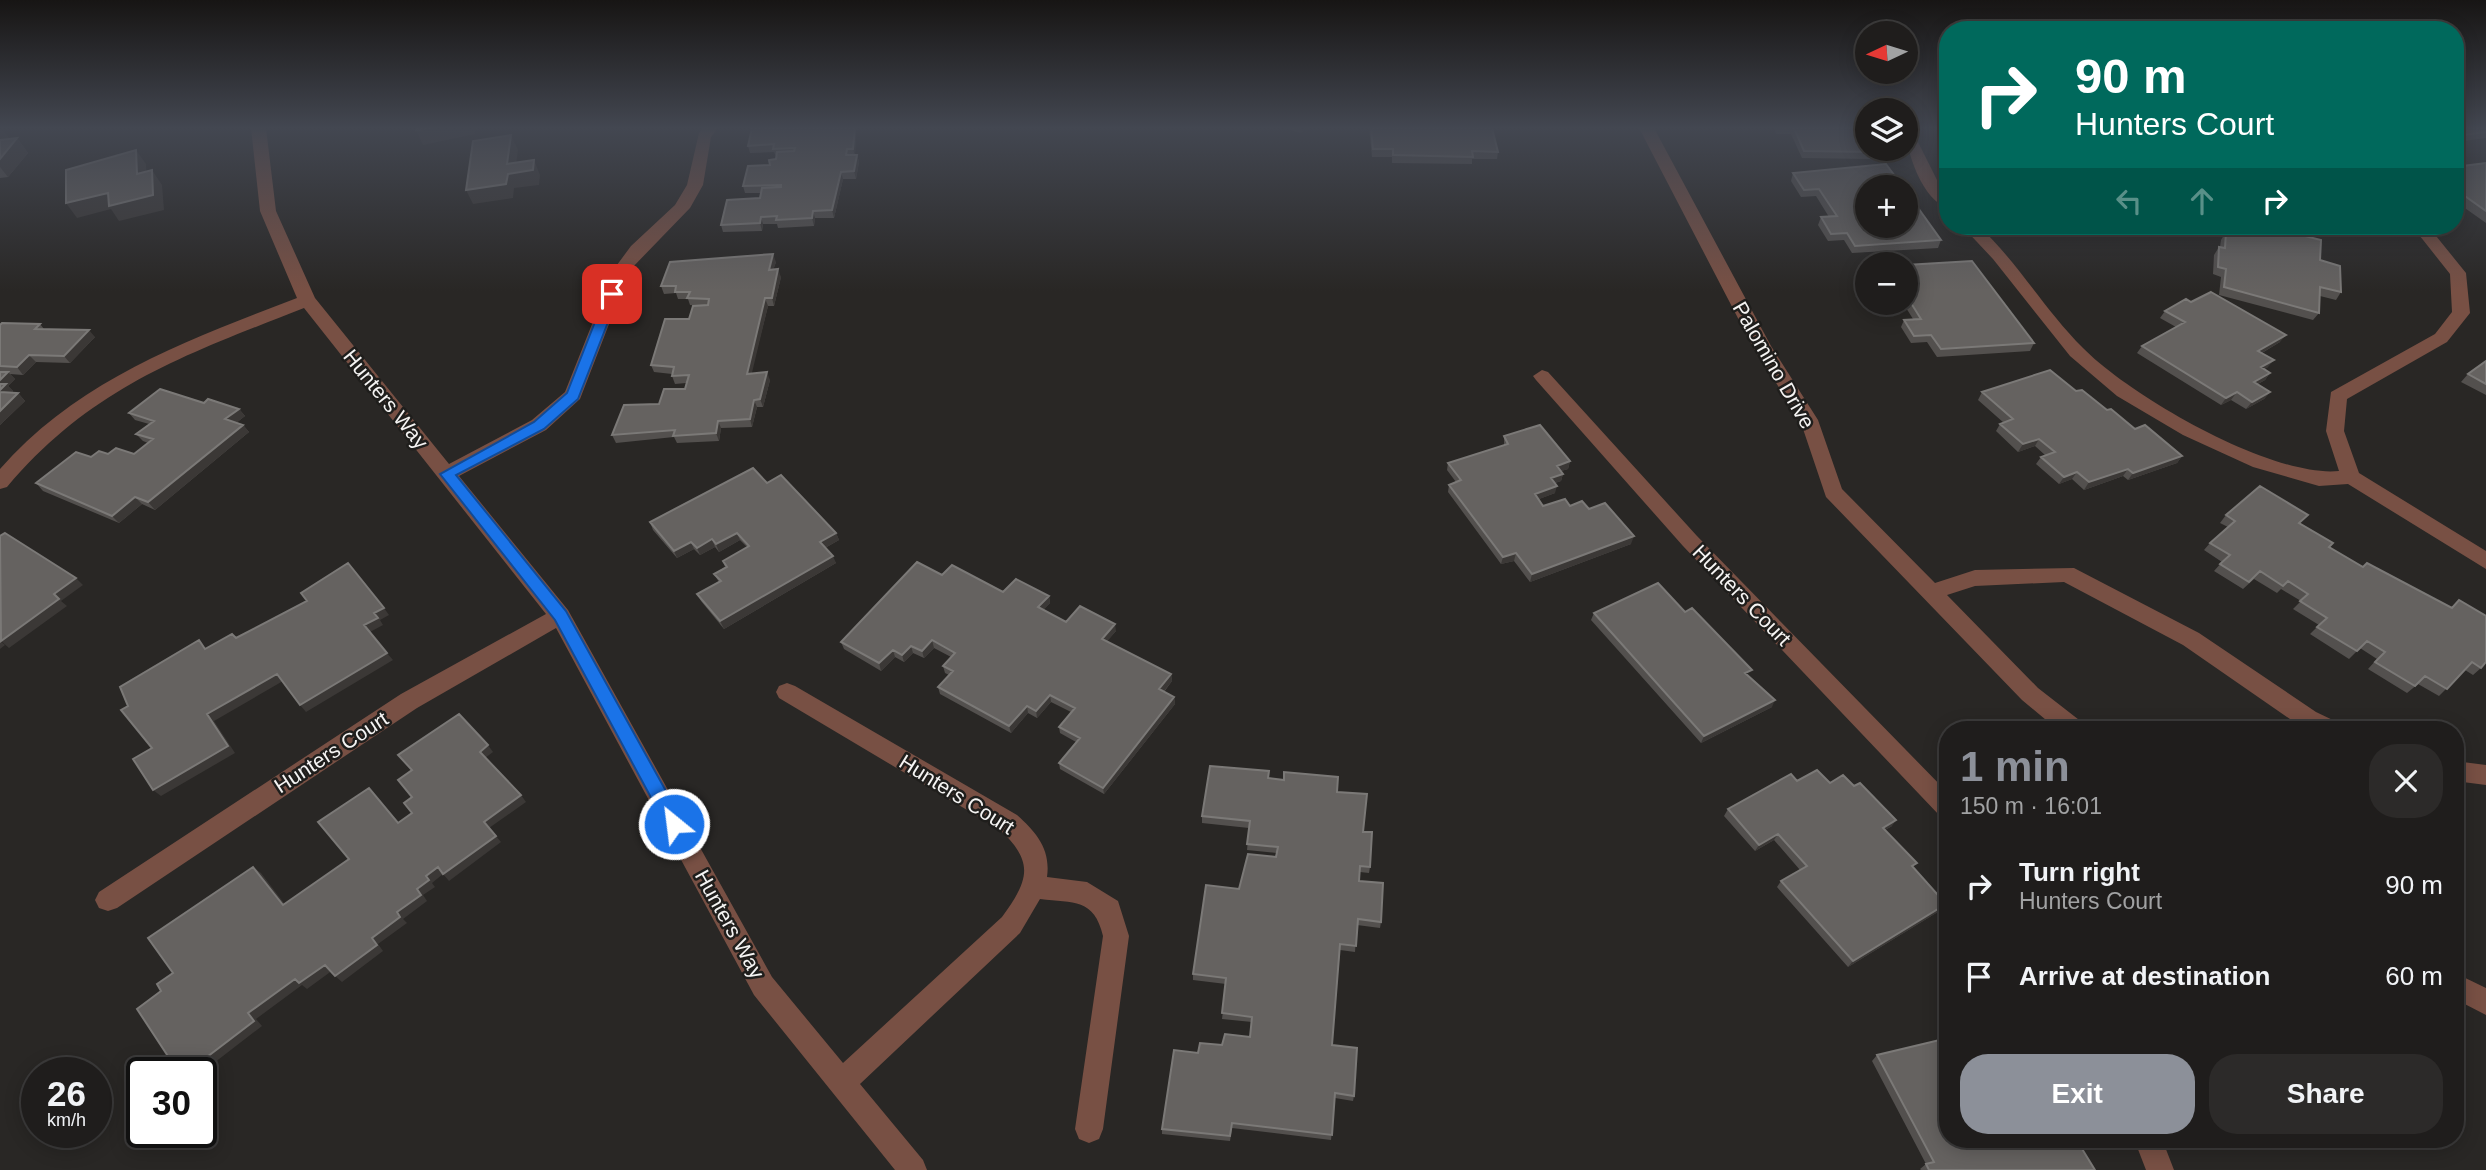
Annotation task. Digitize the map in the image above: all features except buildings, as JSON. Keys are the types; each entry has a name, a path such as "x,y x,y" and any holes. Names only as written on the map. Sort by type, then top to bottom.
{"street":[{"name":"Hunters Way","path":"265,183 268,211 307,300 560,616 763,986 913,1170"},
{"path":"447,474 539,425 573,395 622,269 637,250 682,208 695,183"},
{"name":"Palomino Drive","path":"1675,183 1762,347 1809,420 1833,492 2030,694 2064,721"},
{"path":"1984,235 2077,354 2116,388 2149,409 2276,469 2321,479 2351,477 2486,561"},
{"path":"2351,477 2335,430 2338,396 2441,338 2461,313 2458,272 2427,235"},
{"path":"0,482 30,446 94,394 144,366 307,300"},
{"name":"Hunters Court","path":"1542,376 1690,541 1939,800"},
{"path":"1929,593 1975,578 2067,575 2191,639 2312,721"},
{"name":"Hunters Court","path":"108,900 409,701 560,616"},
{"name":"Hunters Court","path":"787,692 1008,822 1029,842 1036,869 1030,898 1011,925 842,1082"},
{"path":"2464,772 2486,775"},
{"path":"1032,887 1087,893 1109,909 1116,936 1089,1129"},
{"path":"2464,990 2486,1002"},
{"path":"2151,1148 2160,1170"}],"route":[{"path":"612,294 573,395 539,425 447,474 560,616 674,824"}]}
